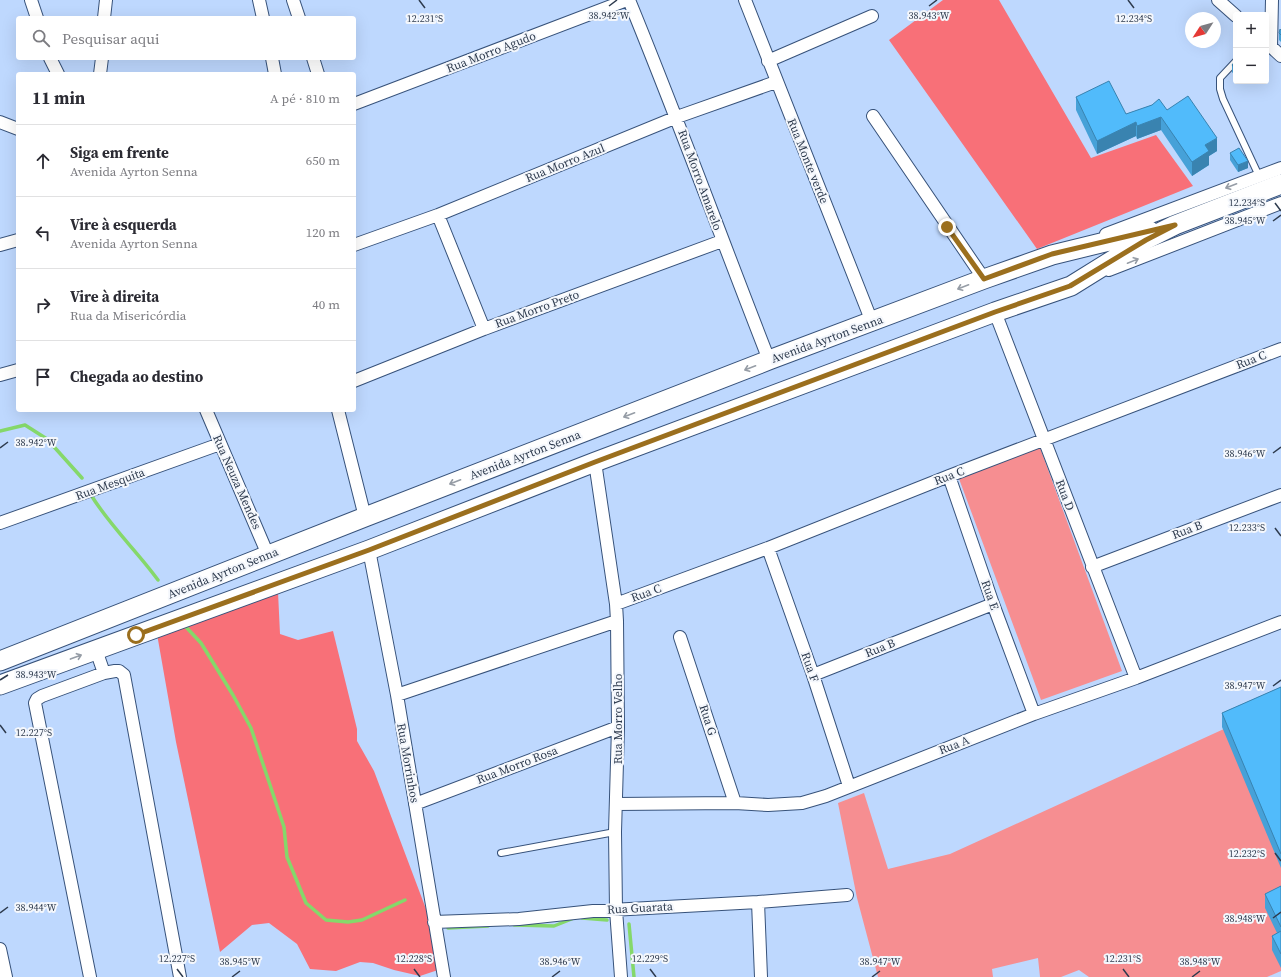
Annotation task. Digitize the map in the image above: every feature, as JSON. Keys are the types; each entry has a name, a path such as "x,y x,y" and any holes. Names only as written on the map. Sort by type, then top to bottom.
{"main road":[{"path":"0,685 369,550 595,462 995,312 1070,286 1146,240 1175,225 1281,184"},
{"name":"Avenida Ayrton Senna","path":"0,662 268,554 769,360 984,279 1052,254 1175,225"}],"street":[{"path":"31,0 36,16"},
{"path":"104,16 106,0"},
{"path":"259,0 263,16"},
{"path":"293,0 298,16"},
{"name":"Rua Morro Agudo","path":"356,103 628,0"},
{"name":"Rua Morro Amarelo","path":"628,0 677,117 722,241 769,360"},
{"name":"Rua Monte verde","path":"744,0 872,322"},
{"path":"1218,0 1233,13"},
{"path":"1272,0 1269,44 1281,56"},
{"path":"768,60 872,16"},
{"path":"51,60 57,72"},
{"path":"100,72 102,60"},
{"path":"272,60 275,72"},
{"path":"314,60 317,72"},
{"name":"Rua Morro Azul","path":"356,244 438,215 677,117 776,82"},
{"path":"872,116 984,279"},
{"path":"0,122 16,127"},
{"name":"Avenida Ayrton Senna","path":"1052,254 1281,168"},
{"path":"1070,286 1281,202"},
{"path":"438,215 484,329"},
{"path":"0,245 16,241"},
{"name":"Rua Morro Preto","path":"356,380 484,329 722,241"},
{"name":"Rua D","path":"995,312 1136,678"},
{"name":"Rua C","path":"616,604 768,548 948,476 1281,349"},
{"path":"0,375 16,371"},
{"name":"Rua Neuza Mendes","path":"207,412 268,554"},
{"path":"339,412 365,517"},
{"name":"Rua Mesquita","path":"0,523 220,444"},
{"name":"Rua Morro Velho","path":"595,462 616,604 617,621 618,727 615,832 616,910 621,977"},
{"name":"Rua E","path":"948,476 1034,714"},
{"name":"Rua B","path":"1092,567 1281,495"},
{"name":"Rua F","path":"768,548 850,786"},
{"name":"Rua Morrinhos","path":"369,550 397,695 444,977"},
{"name":"Rua B","path":"813,675 993,604"},
{"path":"397,695 617,621"},
{"name":"Rua A","path":"616,804 735,803 768,805 802,803 826,796 1034,714 1136,678 1281,622"},
{"name":"Rua G","path":"680,637 735,803"},
{"path":"96,650 104,674"},
{"path":"90,977 35,703 37,699 42,696 115,671 120,671 124,675 180,977"},
{"name":"Rua Morro Rosa","path":"415,804 618,727"},
{"name":"Rua Guarata","path":"434,922 519,919 562,913 758,902 847,895"},
{"path":"758,902 761,977"},
{"path":"0,949 6,977"}],"lane":[{"path":"1233,64 1220,78 1220,89 1223,99 1259,176"},
{"path":"501,854 615,832"}],"shaded area":[{"path":"943,0 999,0 1091,158 1156,135 1193,186 1037,249 889,40"},
{"path":"1039,445 1122,671 1041,700 958,476"},
{"path":"278,592 280,634 298,640 333,631 357,729 357,741 374,771 426,909 438,970 420,976 373,963 360,962 336,971 310,969 297,944 269,923 252,925 220,952 176,742 157,634"},
{"path":"1281,703 1281,971 1267,977 1089,977 1079,970 1061,977 1040,977 1038,958 992,969 993,977 878,977 857,898 838,803 864,793 888,869 950,854"}],"building":[{"path":"1109,81 1126,114 1152,105 1159,99 1167,110 1188,96 1217,138 1205,145 1209,151 1192,162 1161,117 1137,126 1136,122 1097,141 1076,97"},
{"path":"1239,148 1248,161 1238,165 1230,153"},
{"path":"1281,687 1281,854 1222,713"},
{"path":"1281,886 1281,927 1265,894"},
{"path":"1281,931 1281,954 1272,936"}],"waterway":[{"path":"0,431 25,425 47,439 82,478"},
{"path":"91,495 98,506 158,580"},
{"path":"186,627 201,643 233,695 251,728 284,827 287,857 306,903 326,920 348,922 362,920 405,900"},
{"path":"514,925 554,926 574,918"},
{"path":"582,918 607,920"},
{"path":"629,924 634,977"},
{"path":"448,928 488,926"}],"route":[{"path":"136,635 369,550 595,462 995,312 1070,286 1146,240 1175,225 1052,254 984,279 947,227"}]}
